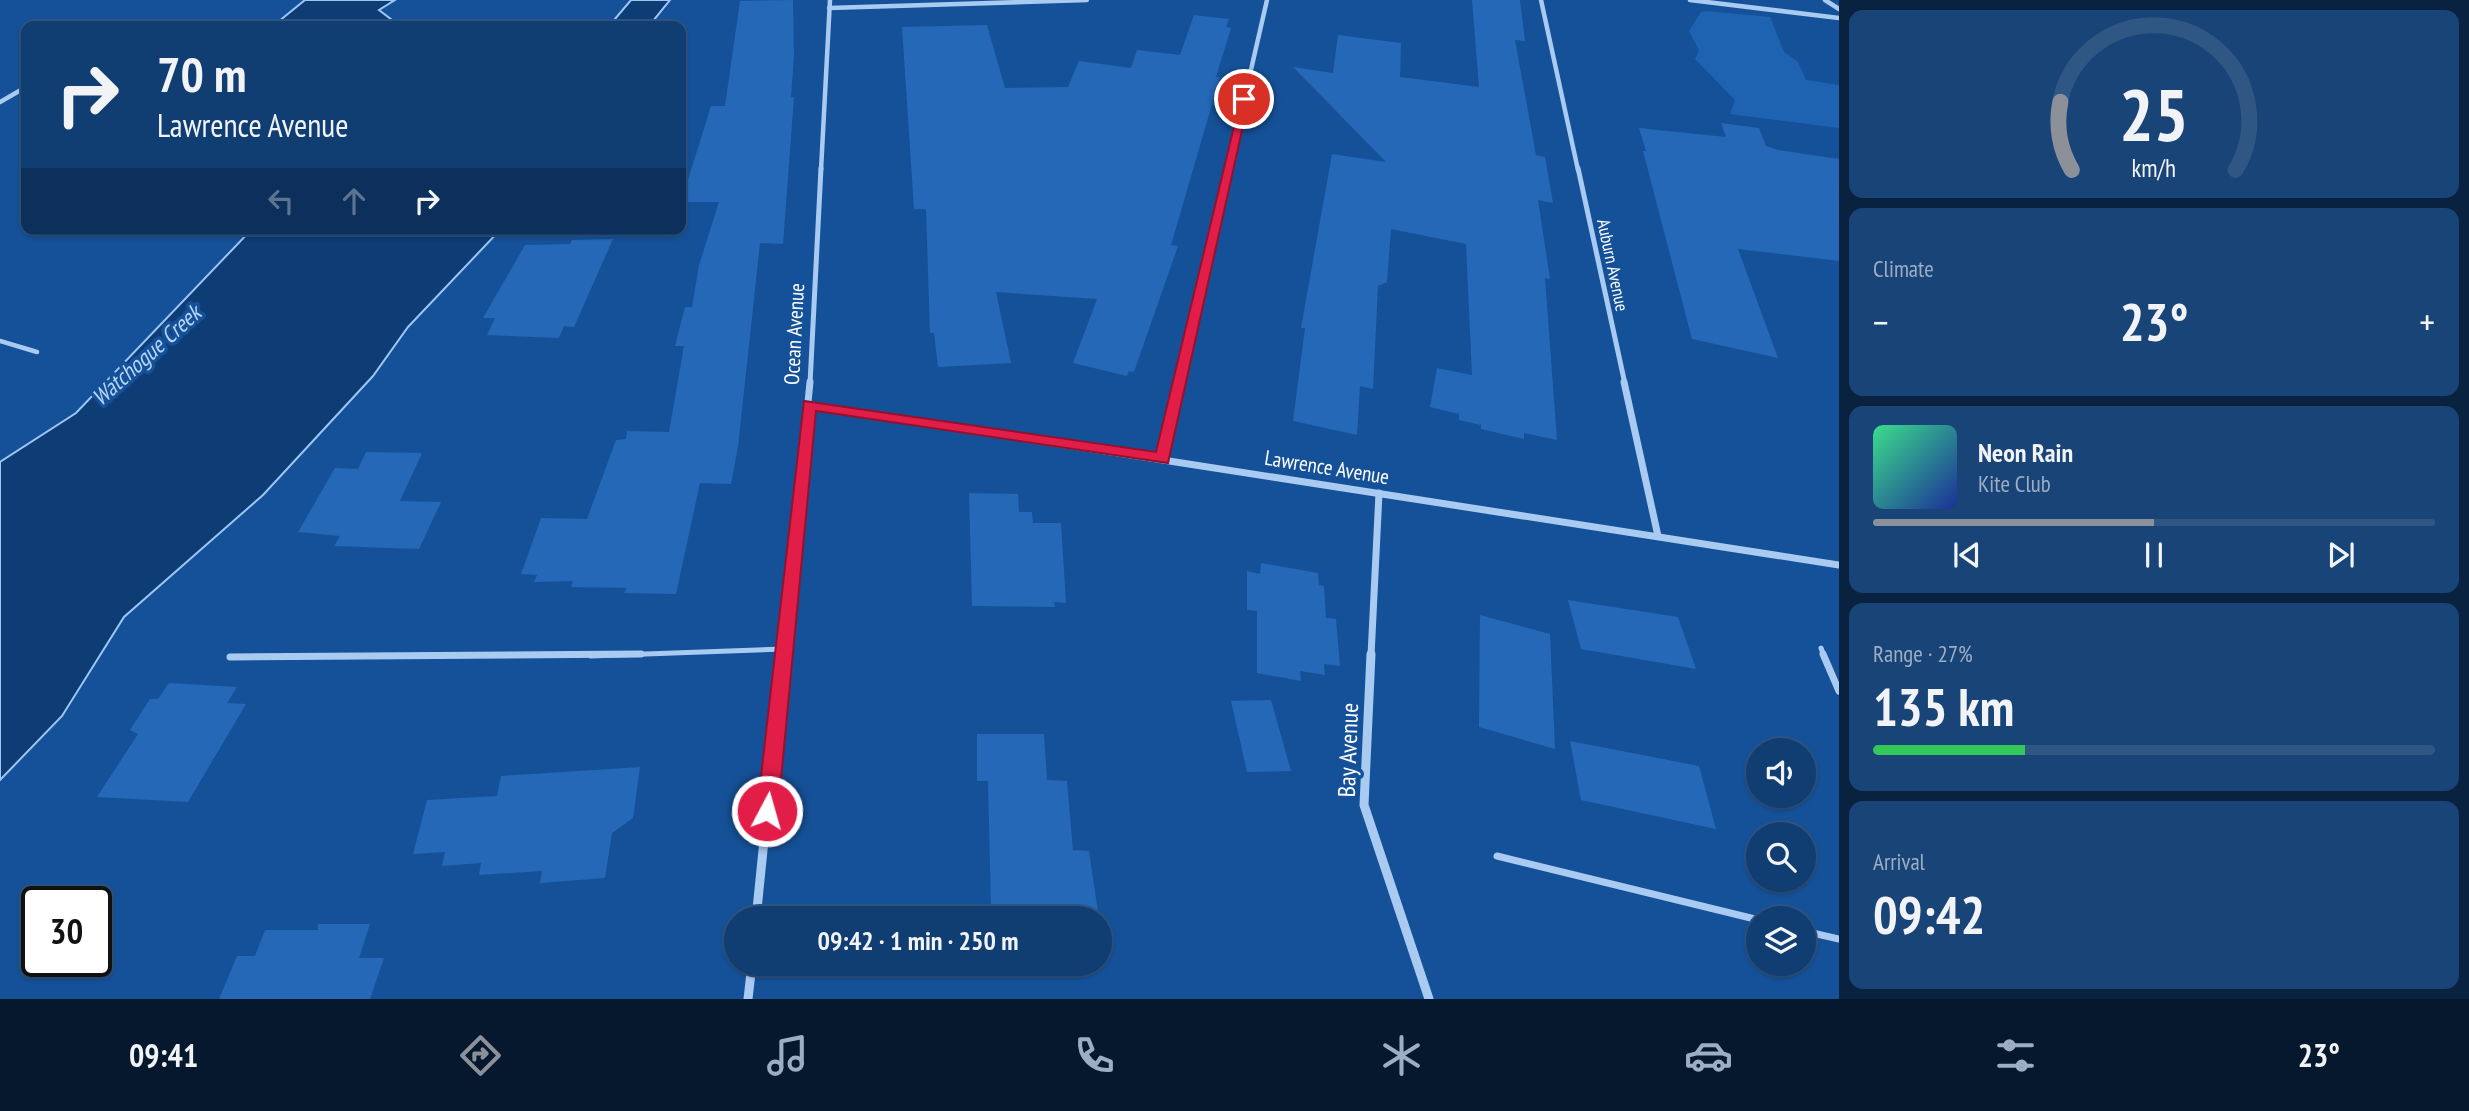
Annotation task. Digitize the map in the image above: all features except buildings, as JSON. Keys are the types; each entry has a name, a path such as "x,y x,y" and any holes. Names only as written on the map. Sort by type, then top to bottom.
{"street":[{"path":"830,4 1087,0"},
{"path":"1163,459 1267,0"},
{"name":"Auburn Avenue","path":"1541,0 1658,536"},
{"path":"1690,0 1839,18"},
{"path":"1825,0 1839,9"},
{"name":"Ocean Avenue","path":"757,906 810,405 830,4"},
{"path":"0,102 21,90"},
{"name":"Lawrence Avenue","path":"810,405 1839,565"},
{"name":"Bay Avenue","path":"1380,493 1364,805 1429,999"},
{"path":"748,999 751,976"}],"lane":[{"path":"0,341 37,352"},
{"path":"1821,648 1839,691"},
{"path":"230,657 550,657 784,649"},
{"path":"1497,856 1746,917"},
{"path":"1816,934 1839,939"}],"shaded area":[{"path":"1701,12 1770,17 1784,52 1798,62 1806,80 1839,85 1839,128 1730,114 1735,100 1695,59 1699,50 1689,31"}],"water":[{"path":"305,0 395,0 379,10 393,21 279,21"},
{"path":"631,0 670,0 653,21 613,21"},
{"name":"Watchogue Creek","path":"246,235 495,235 408,327 373,376 263,495 124,617 62,716 0,780 0,462 76,413"}],"route":[{"path":"767,811 810,405 1163,459 1244,99"}]}
